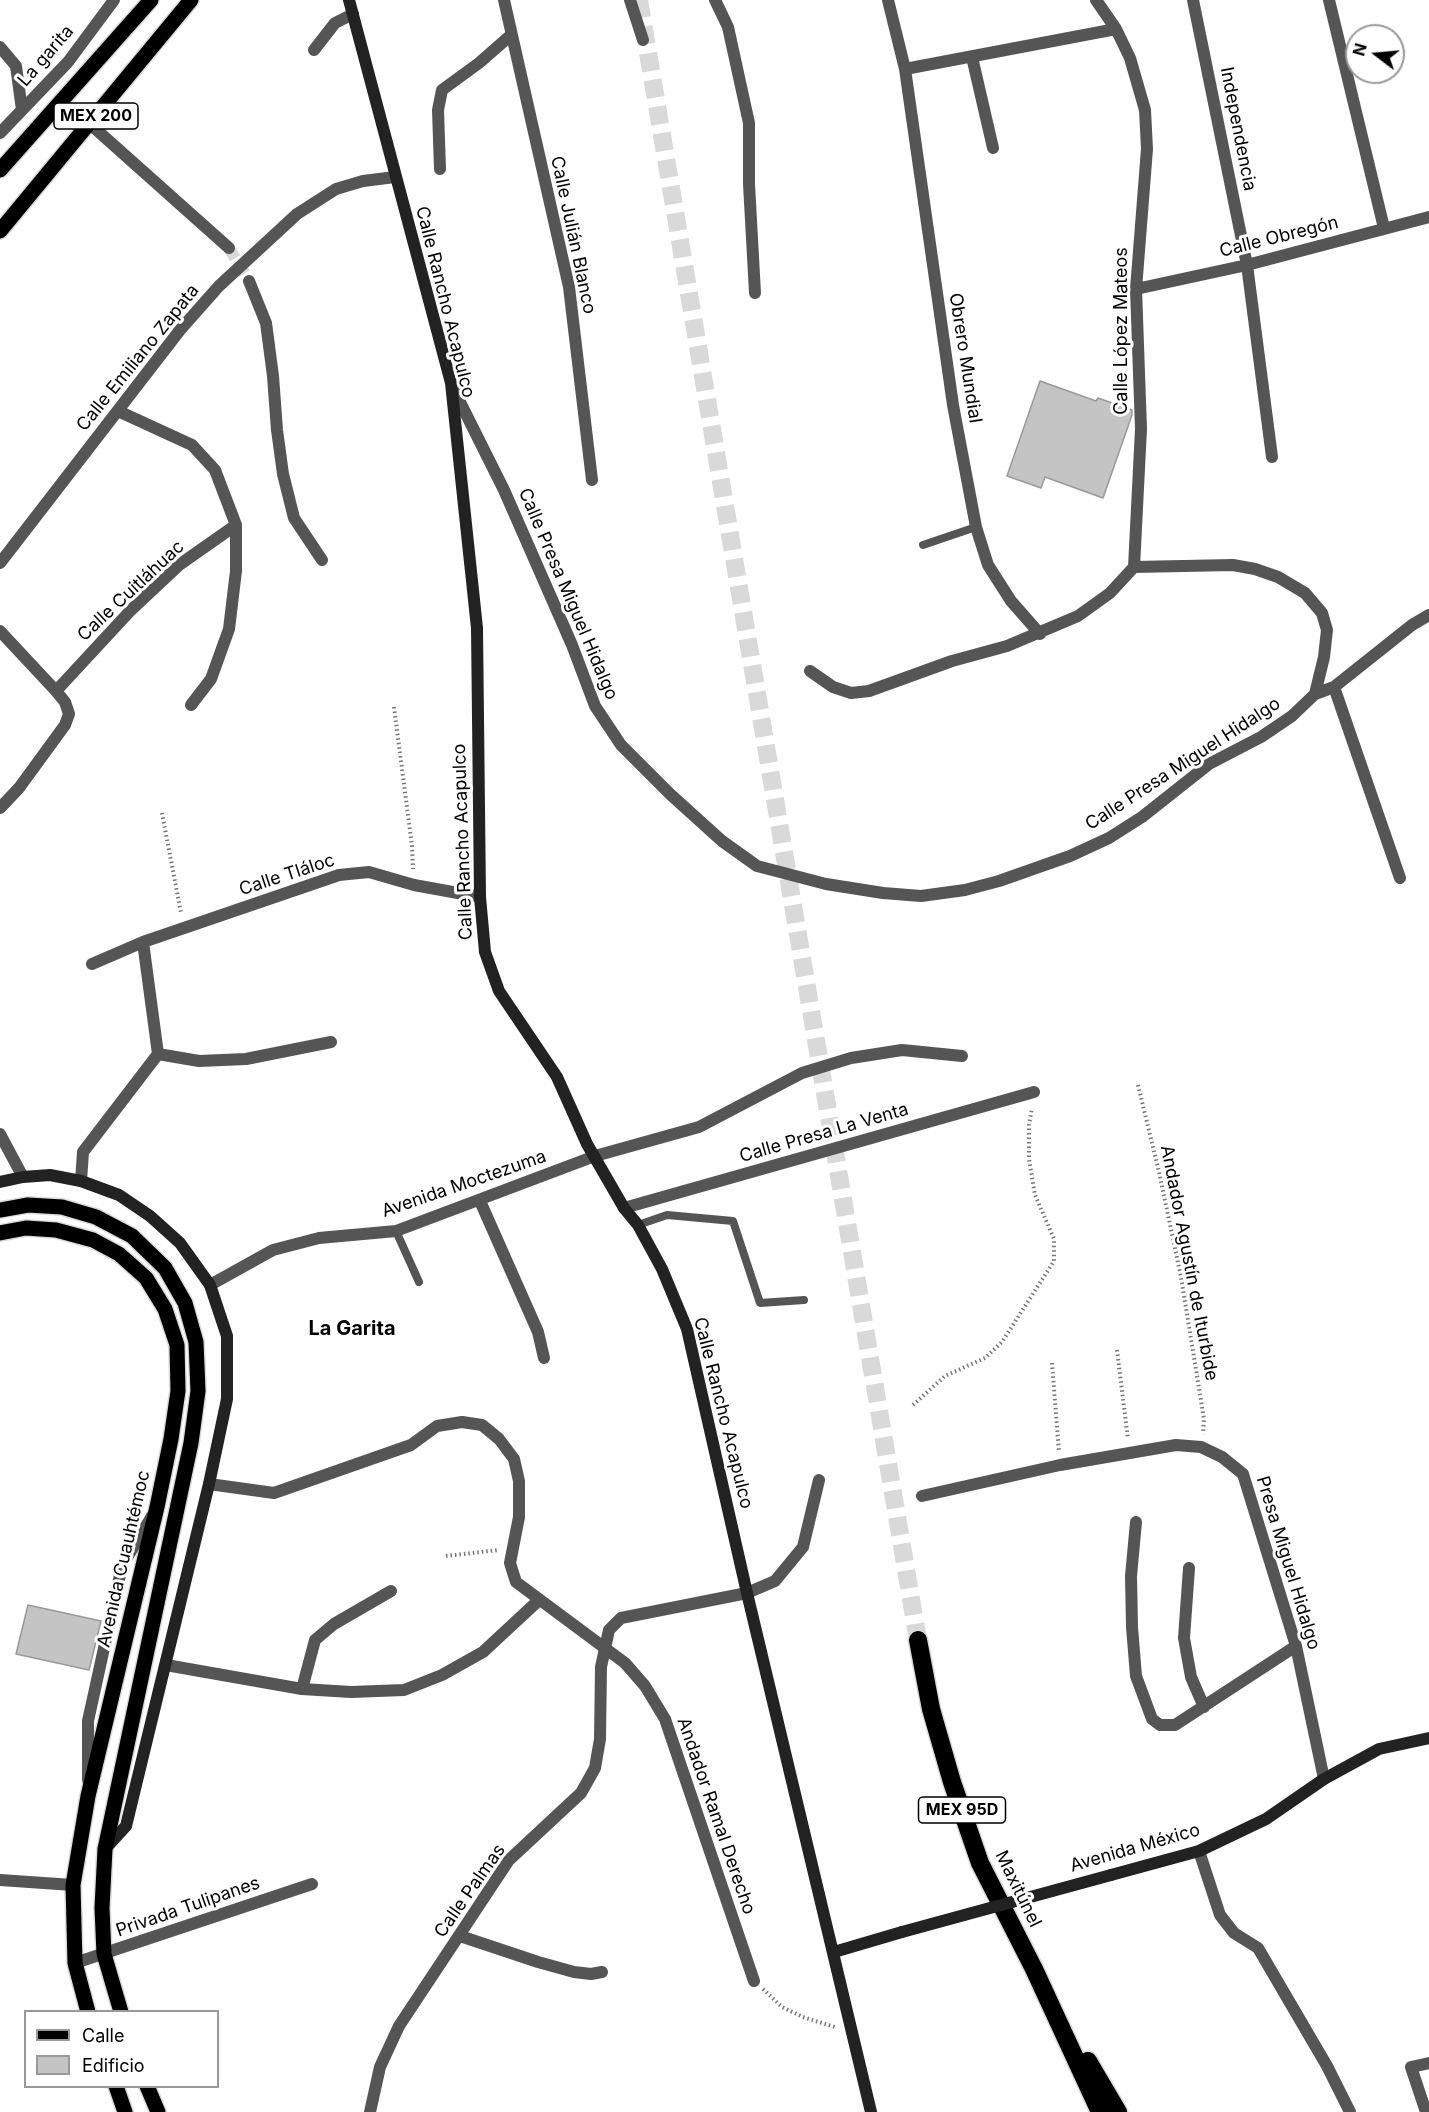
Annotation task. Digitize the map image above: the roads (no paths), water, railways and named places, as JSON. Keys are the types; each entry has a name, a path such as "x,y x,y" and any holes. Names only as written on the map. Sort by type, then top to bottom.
{"highway":[{"name":"Maxitúnel","path":"918,1640 931,1709 952,1782 980,1863 1034,1969 1100,2112"},
{"name":"MEX 95D","path":"1034,1969 1118,2112"}],"main road":[{"name":"MEX 200","path":"0,170 151,0"},
{"name":"MEX 200","path":"0,231 191,0"},
{"name":"Calle Rancho Acapulco","path":"349,0 394,177 451,383 477,628 480,897 485,952 499,991 557,1077 587,1144 624,1208 638,1225 662,1269 687,1329 747,1593 871,2112"},
{"path":"0,1182 50,1175 81,1181 119,1195 150,1216 180,1243 210,1285 227,1336 226,1400 209,1484 166,1665 126,1826 105,1849"},
{"path":"0,1210 28,1205 62,1208 96,1217 132,1236 165,1268 185,1303 196,1342 198,1391 191,1443 105,1849 102,1908 104,1954 120,2010"},
{"name":"Avenida Cuauhtémoc","path":"0,1233 26,1228 56,1230 93,1240 119,1254 146,1278 165,1309 177,1345 178,1391 157,1507 88,1796 73,1886 75,1963 87,2010"},
{"name":"Avenida México","path":"834,1952 1199,1851 1266,1819 1324,1779 1379,1749 1429,1738"},
{"path":"117,2088 125,2112"},
{"path":"148,2088 158,2112"}],"street":[{"name":"La garita","path":"0,133 68,62 114,0"},
{"name":"Calle Julián Blanco","path":"504,0 568,287 592,480"},
{"path":"630,0 643,40"},
{"path":"715,0 728,27 750,123 749,184 755,293"},
{"name":"Obrero Mundial","path":"888,0 905,69 953,405 976,527 988,565 1011,601 1040,634"},
{"name":"Calle López Mateos","path":"1096,0 1116,29 1130,58 1145,110 1147,149 1136,289 1141,429 1134,567"},
{"name":"Independencia","path":"1193,0 1247,266 1272,457"},
{"path":"1329,0 1384,228"},
{"path":"314,50 335,23 352,14"},
{"path":"905,69 1116,29"},
{"path":"440,169 438,110 442,90 511,35"},
{"path":"0,47 16,66 22,111"},
{"path":"972,57 993,148"},
{"path":"90,124 229,248"},
{"name":"Calle Emiliano Zapata","path":"0,563 180,330 219,286 297,214 336,189 363,181 394,177"},
{"name":"Calle Obregón","path":"1136,289 1247,266 1429,217"},
{"path":"249,281 266,323 283,474 294,518 322,560"},
{"name":"Calle Presa Miguel Hidalgo","path":"451,383 504,490 572,645 595,706 621,745 670,794 722,841 757,866 826,884 921,896 965,890 999,881 1070,856 1109,838 1142,817 1209,764 1284,721 1315,694"},
{"path":"118,411 192,445 215,470 236,525 236,571 230,629 211,680 190,705"},
{"name":"Calle Cuitláhuac","path":"56,691 131,610 179,565 236,525"},
{"path":"810,671 833,687 850,693 869,691 952,661 1040,634 1078,616 1110,593 1134,567 1233,565 1255,568 1278,577 1305,593 1322,613 1327,630 1324,657 1315,694"},
{"path":"1315,694 1334,687 1412,625 1429,615"},
{"path":"0,631 56,691 65,702 69,714 65,726 19,788 0,808"},
{"path":"1334,687 1400,878"},
{"name":"Calle Tláloc","path":"93,964 143,942 339,875 369,872 414,885 480,897"},
{"path":"81,1181 83,1152 158,1054 143,942"},
{"path":"158,1054 199,1060 246,1059 331,1042"},
{"name":"Avenida Moctezuma","path":"210,1285 273,1250 320,1238 396,1232 595,1156 699,1127 802,1073 851,1058 902,1050 962,1056"},
{"name":"Calle Presa La Venta","path":"624,1208 1034,1092"},
{"path":"0,1134 23,1177"},
{"path":"480,1201 538,1332 544,1358"},
{"name":"Andador Ramal Derecho","path":"209,1484 274,1493 411,1445 437,1426 462,1422 482,1425 499,1439 514,1459 519,1481 519,1517 510,1563 516,1582 625,1663 645,1686 665,1719 754,1981"},
{"name":"Presa Miguel Hidalgo","path":"922,1496 1060,1465 1176,1445 1202,1447 1222,1457 1243,1474 1296,1646 1324,1779"},
{"name":"Calle Palmas","path":"370,2112 380,2067 399,2026 509,1860 582,1793 595,1768 600,1739 601,1667 609,1630 621,1618 747,1593 776,1581 803,1546 819,1480"},
{"path":"1136,1521 1131,1576 1131,1627 1136,1676 1152,1719 1160,1725 1175,1725 1296,1646"},
{"path":"1189,1568 1184,1638 1191,1677 1204,1707"},
{"path":"302,1689 315,1640 334,1624 391,1591"},
{"path":"166,1665 302,1689 351,1692 404,1690 433,1679 483,1652 539,1600"},
{"path":"1199,1851 1220,1915 1234,1932 1258,1948 1328,2066 1350,2112"},
{"path":"0,1880 73,1886"},
{"name":"Privada Tulipanes","path":"75,1963 312,1884"},
{"path":"460,1936 565,1969 581,1973 602,1972"},
{"path":"1426,2112 1411,2067 1429,2063"}],"lane":[{"path":"923,545 976,527"},
{"path":"638,1225 667,1215 733,1221 760,1303 804,1300"},
{"path":"396,1232 419,1282"}],"tunnel":[{"path":"639,0 918,1640"},
{"path":"229,248 249,281"}],"district":[{"name":"La Garita","path":"352,1329"}]}
